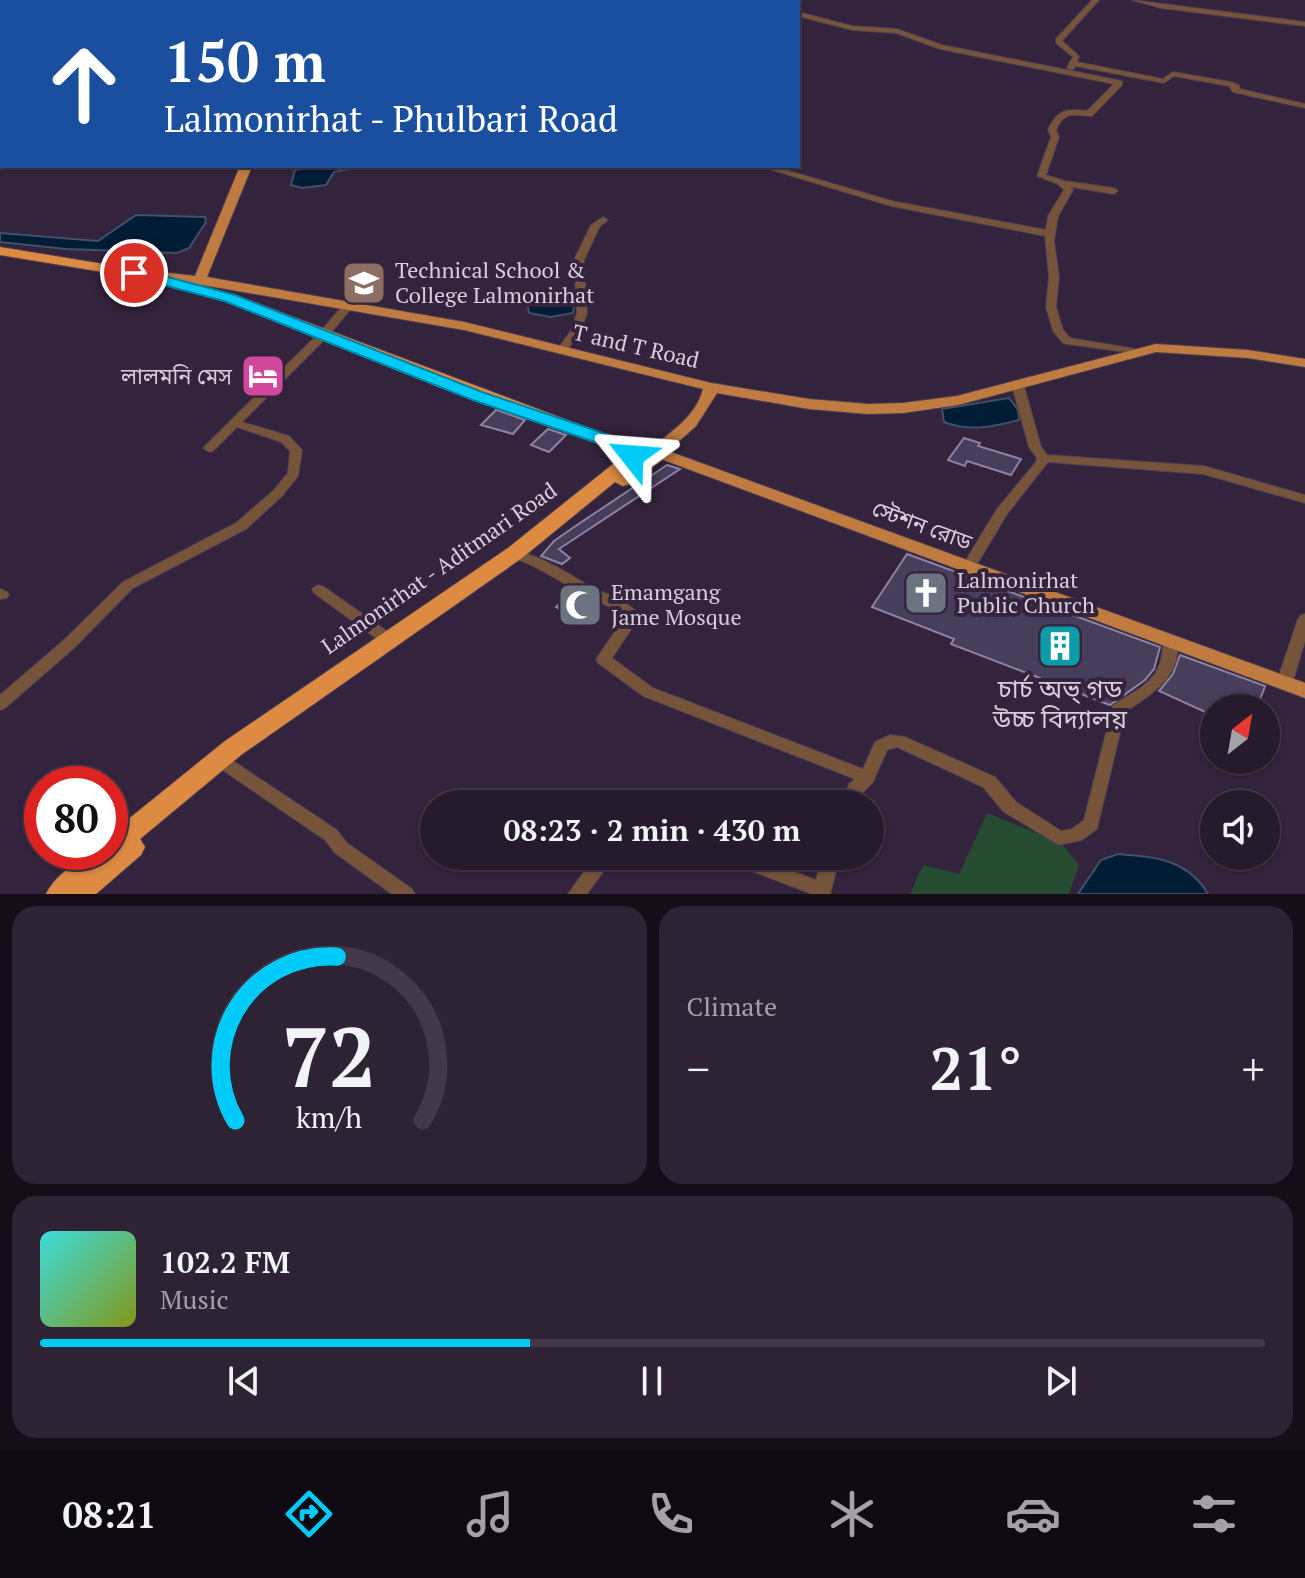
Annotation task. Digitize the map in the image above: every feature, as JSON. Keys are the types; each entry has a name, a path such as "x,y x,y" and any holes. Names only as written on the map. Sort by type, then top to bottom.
{"highway":[{"path":"0,251 197,284 439,380 647,454 639,466 524,557 279,724 227,765 87,892"},
{"name":"Lalmonirhat - Aditmari Road","path":"128,835 233,748 515,553 628,463 647,454"},
{"name":"Lalmonirhat - Aditmari Road","path":"59,894 86,870"}],"main road":[{"path":"197,284 245,168"},
{"name":"T and T Road","path":"197,284 349,305 464,326 711,387 809,404 868,409 903,408 958,400 1156,348 1305,363"},
{"path":"647,454 670,445 695,418 711,393 711,387"},
{"name":"স্টেশন রোড","path":"647,454 1305,691"}],"street":[{"path":"1065,72 1077,57 1058,42 1059,39 1096,0"},
{"path":"1135,0 1305,24"},
{"path":"800,14 864,30 897,31 940,47 1119,83 1089,114 1071,111 1057,119 1052,130 1055,137 1041,176 1114,191"},
{"path":"1074,64 1164,81 1173,74 1182,74 1231,84 1236,90 1252,96 1305,106"},
{"path":"1089,77 1097,68"},
{"path":"770,168 891,203 1050,234"},
{"path":"1061,182 1069,190 1053,216 1050,234 1054,277 1051,307 1058,331 1067,341 1136,352"},
{"path":"561,351 575,332 582,313 579,260 596,225 603,220"},
{"path":"209,448 324,334 349,305"},
{"path":"1018,386 1035,447 1043,458 1204,470 1305,499"},
{"path":"1,702 69,644 128,585 241,526 278,493 294,473 296,450 285,439 235,423"},
{"path":"968,568 1002,512 1043,458"},
{"path":"524,557 553,568 573,583 626,608 633,616 603,659 636,684 748,732 867,777"},
{"path":"319,590 389,640"},
{"path":"1284,684 1305,619"},
{"path":"855,790 867,777 881,746 890,741 899,741 989,782 1010,807 1059,838 1076,835 1091,824 1118,709 1152,689 1163,675 1170,641"},
{"path":"227,765 331,835 341,848 406,894"},
{"path":"577,894 594,870"},
{"path":"767,870 821,891 827,870"}],"green space":[{"path":"987,813 1061,843 1079,865 1069,894 910,894 923,865 959,874"}],"water":[{"path":"356,168 334,172 326,185 302,188 291,185 295,170"},
{"path":"136,215 205,217 206,222 189,248 177,253 66,249 0,242 0,233 98,241"},
{"path":"531,293 573,297 573,313 550,317 529,313 527,302"},
{"path":"1009,398 1018,410 1019,420 981,427 963,427 944,422 942,409"},
{"path":"1118,854 1169,862 1190,873 1208,894 1078,894 1101,860"}],"building":[{"name":"লালমনি মেস","path":"257,368 277,371 263,384 244,382"},
{"path":"496,410 525,420 513,434 481,425"},
{"path":"548,429 566,435 549,452 531,445"},
{"path":"964,438 980,443 978,446 1021,459 1011,475 967,461 965,466 948,460"},
{"path":"667,465 680,469 559,549 570,558 562,564 541,556 554,541"},
{"name":"চার্চ অভ্ গড ‍উচ্চ বিদ্যালয়","path":"907,554 1160,647 1154,669 1145,680 1110,705 951,644 954,639 872,607"},
{"name":"Emamgang Jame Mosque","path":"572,592 600,606 584,621 556,607"},
{"path":"1180,655 1265,686 1262,694 1200,694 1200,710 1159,691 1173,674"}],"place":[{"name":"Technical School & College Lalmonirhat","path":"364,283"},
{"name":"লালমনি মেস","path":"263,376"},
{"name":"Lalmonirhat Public Church","path":"926,593"},
{"name":"Emamgang Jame Mosque","path":"580,605"},
{"name":"চার্চ অভ্ গড ‍উচ্চ বিদ্যালয়","path":"1060,646"}],"route":[{"path":"134,273 230,298 476,395 603,439 627,449 632,456"}]}
